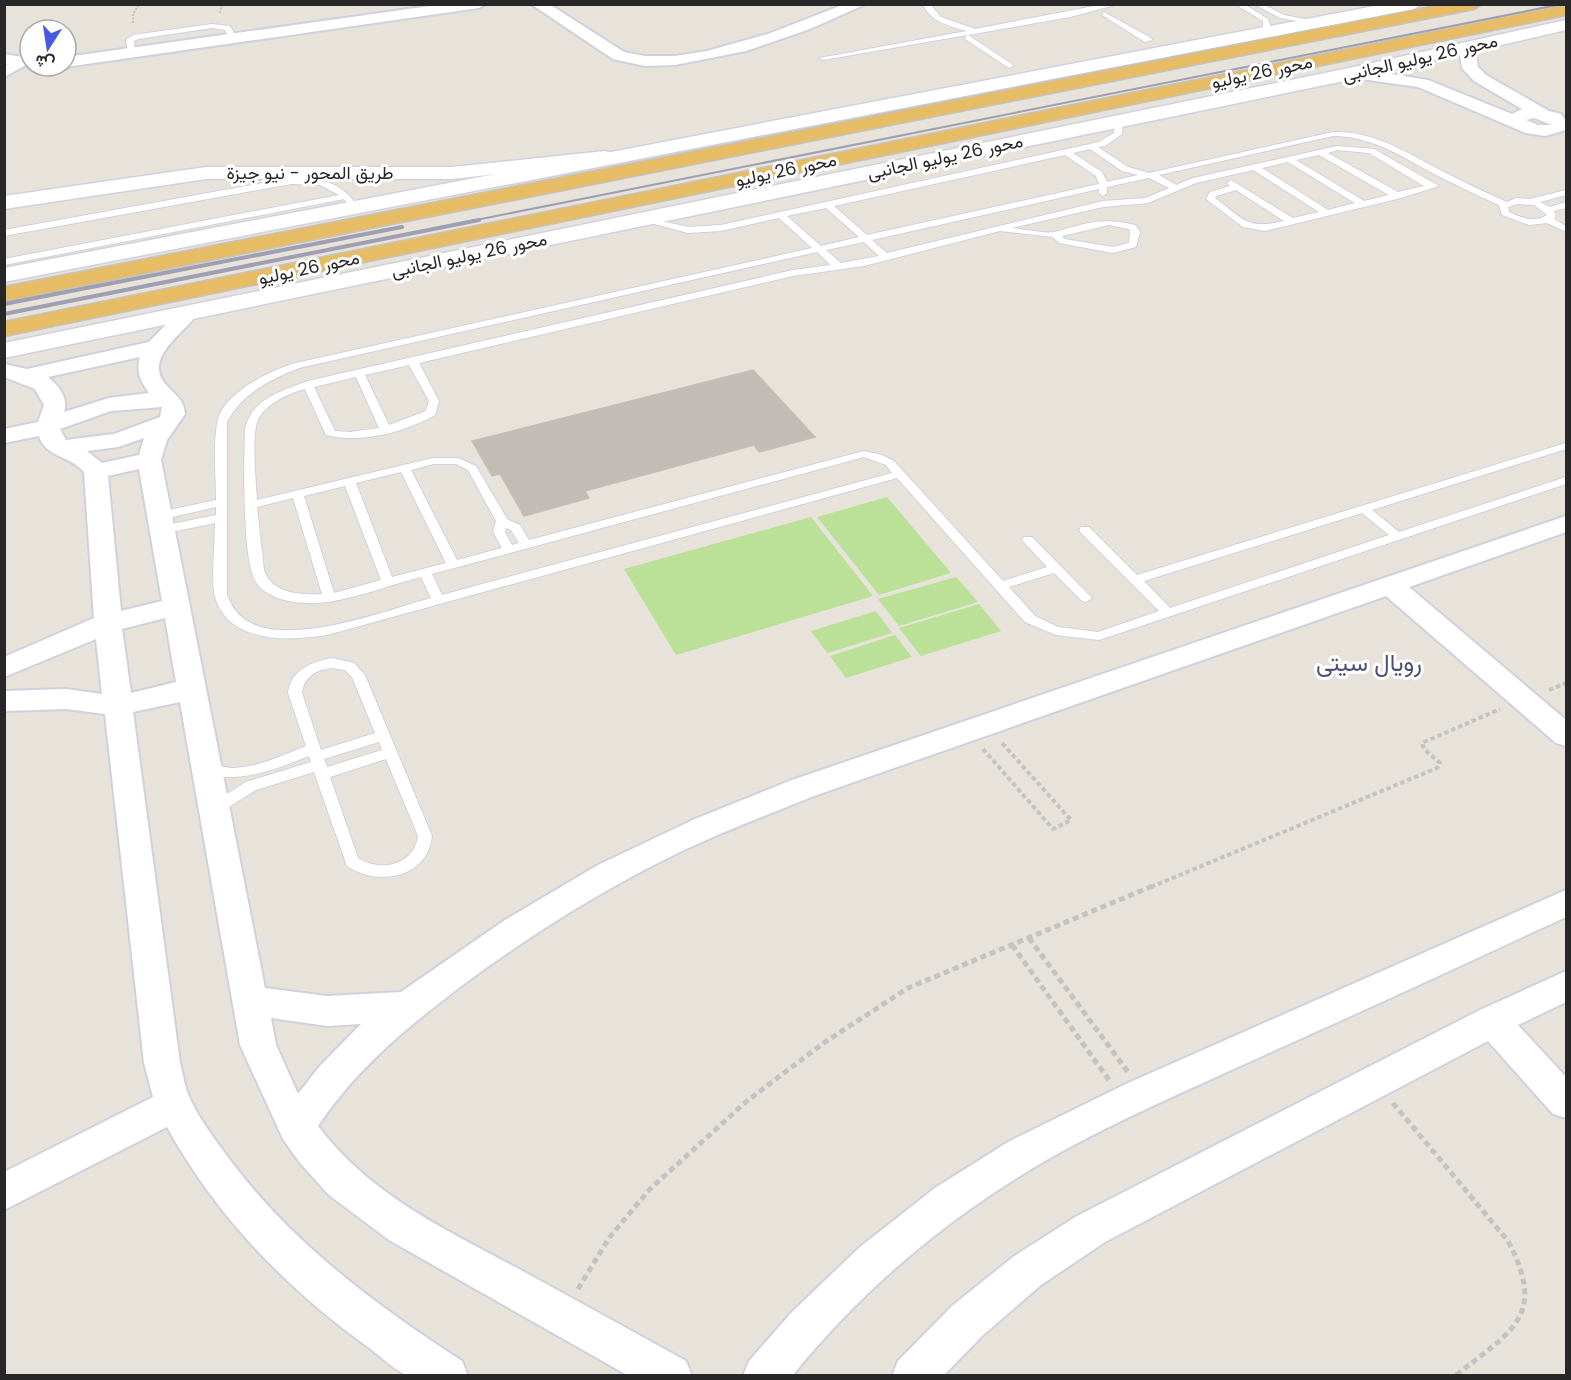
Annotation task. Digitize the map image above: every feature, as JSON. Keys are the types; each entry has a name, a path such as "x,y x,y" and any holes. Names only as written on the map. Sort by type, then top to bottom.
{"highway":[{"name":"محور 26 يوليو","path":"4,294 1474,4"},
{"name":"محور 26 يوليو","path":"4,329 1566,10"},
{"path":"1274,70 1321,68 1445,46 1471,54"},
{"path":"1015,95 1082,67"},
{"path":"53,285 38,298 38,307 54,315 72,316"}],"main road":[{"path":"4,275 351,202 616,156 1414,4"},
{"name":"محور 26 يوليو الجانبى","path":"4,351 1354,73 1471,54 1566,25"},
{"name":"طريق المحور - نيو جيزة","path":"4,203 215,172 453,173 616,156"}],"street":[{"path":"338,4 353,21"},
{"path":"78,60 478,4"},
{"path":"538,4 620,56 635,61 657,62 699,57 738,47 802,27 858,4"},
{"path":"78,56 132,51"},
{"path":"1409,80 1445,73 1471,54 1480,78 1505,94 1566,145"},
{"path":"1354,73 1409,80 1518,123 1516,118 1518,115 1539,122 1559,120 1564,127"},
{"path":"1465,101 1505,94"},
{"path":"170,411 148,370 154,347 188,313"},
{"path":"28,375 154,347"},
{"path":"4,370 28,375 48,388 53,396 54,439"},
{"path":"4,453 54,439 87,409 130,400 170,411"},
{"path":"4,436 118,440 170,411"},
{"path":"170,411 155,440 149,460 258,1045 269,1077 297,1127 326,1165 364,1199 408,1230 671,1376"},
{"path":"54,439 82,457 96,471 108,623 118,706 162,1063 174,1105 209,1165 256,1223 313,1280 380,1333 447,1376"},
{"path":"96,471 149,460"},
{"path":"297,1127 334,1072 357,1048 407,1007 507,935 607,875 695,832 803,788 1566,524"},
{"path":"1390,585 1566,736"},
{"path":"4,668 108,623 176,607"},
{"path":"4,701 66,699 118,706 191,689"},
{"path":"764,1376 843,1288 896,1240 950,1199 1006,1163 1134,1098 1566,903"},
{"path":"913,1376 966,1321 1010,1285 1090,1229 1492,1021 1566,986"},
{"path":"250,1001 327,1011 407,1007"},
{"path":"1492,1021 1566,1102"},
{"path":"4,1192 174,1105"}],"lane":[{"path":"926,4 928,11 936,17 971,34 1009,66"},
{"path":"823,58 971,34 1116,4"},
{"path":"1238,4 1266,20 1267,28 1260,33"},
{"path":"1257,4 1289,19 1320,22"},
{"path":"1104,14 1148,40"},
{"path":"1094,16 1137,42"},
{"path":"647,219 678,228 699,230 721,228 1092,147 1114,138 1121,130 1119,122"},
{"path":"900,474 310,634 277,634 249,627 229,613 221,595 220,431 226,412 253,386 280,372 312,361 1333,134 1355,134 1383,142 1455,181 1505,204 1516,201 1530,202 1566,192"},
{"path":"1092,147 1125,169 1164,180 1176,189"},
{"path":"1432,187 1371,151 1350,147 1321,152 1220,175 1148,200 1118,203 998,228 886,257 840,267 793,273 308,384 273,399 252,421 250,429 255,567 262,582 269,588 290,596 329,598 856,455 871,455 885,459 900,474 1030,619 1042,626 1072,635 1111,634 1396,535 1566,480"},
{"path":"1066,152 1099,174 1103,180 1104,194 1118,203"},
{"path":"1321,152 1398,196"},
{"path":"1227,158 1250,168 1327,213"},
{"path":"1289,159 1363,204"},
{"path":"1201,164 1292,222"},
{"path":"1238,187 1213,194 1210,199 1252,227 1265,228 1455,181"},
{"path":"4,233 279,183 323,183 339,188 351,202"},
{"path":"4,262 351,202"},
{"path":"1530,202 1566,229"},
{"path":"1505,204 1503,206 1505,213 1515,218 1536,222 1566,205"},
{"path":"828,205 886,257"},
{"path":"980,213 998,228 1056,236 1062,241 1118,250 1133,245 1136,232 1124,223 1109,222 1063,231 1056,236"},
{"path":"781,215 840,267"},
{"path":"308,384 330,433 345,437 385,428 423,418 433,410 434,401 412,360"},
{"path":"358,373 385,428"},
{"path":"1135,580 1561,448 1566,457"},
{"path":"252,505 442,460 466,464 476,473 502,520 516,528 526,545"},
{"path":"405,468 453,565"},
{"path":"349,481 388,583"},
{"path":"298,494 329,598"},
{"path":"161,523 221,502"},
{"path":"1365,510 1396,535"},
{"path":"161,523 221,518"},
{"path":"502,520 499,532 509,550"},
{"path":"1086,530 1169,614"},
{"path":"1028,540 1086,598"},
{"path":"999,586 1056,568"},
{"path":"425,573 438,601"},
{"path":"323,664 341,664 354,670 390,753 425,842 416,859 389,871 371,872 352,862 295,686 304,673 323,664"},
{"path":"214,809 251,786 383,736"},
{"path":"206,769 221,773 239,773 390,753"}],"path":[{"path":"562,1315 610,1236 664,1175 750,1096 818,1044 908,988 1437,768 1440,763 1424,750 1422,743 1566,683"},
{"path":"976,728 1071,820 1053,829 976,728"},
{"path":"1029,938 1134,1098"},
{"path":"1012,945 1134,1098"},
{"path":"1375,1082 1508,1241 1519,1259 1528,1283 1526,1305 1519,1323 1455,1376"}],"green space":[{"path":"887,497 951,573 879,595 817,517"},
{"path":"811,517 873,596 676,655 624,569"},
{"path":"956,577 978,602 899,626 878,599"},
{"path":"979,604 1001,631 921,656 899,628"},
{"path":"876,611 892,633 827,653 811,631"},
{"path":"895,635 912,657 846,678 830,656"}],"building":[{"path":"753,370 815,437 759,452 754,445 585,491 589,498 524,516 500,474 492,476 472,441"}],"railway":[{"path":"471,221 1562,4"},
{"path":"4,314 479,220"},
{"path":"4,304 402,227"}],"district":[{"name":"رويال سيتى","path":"1369,663"}]}
